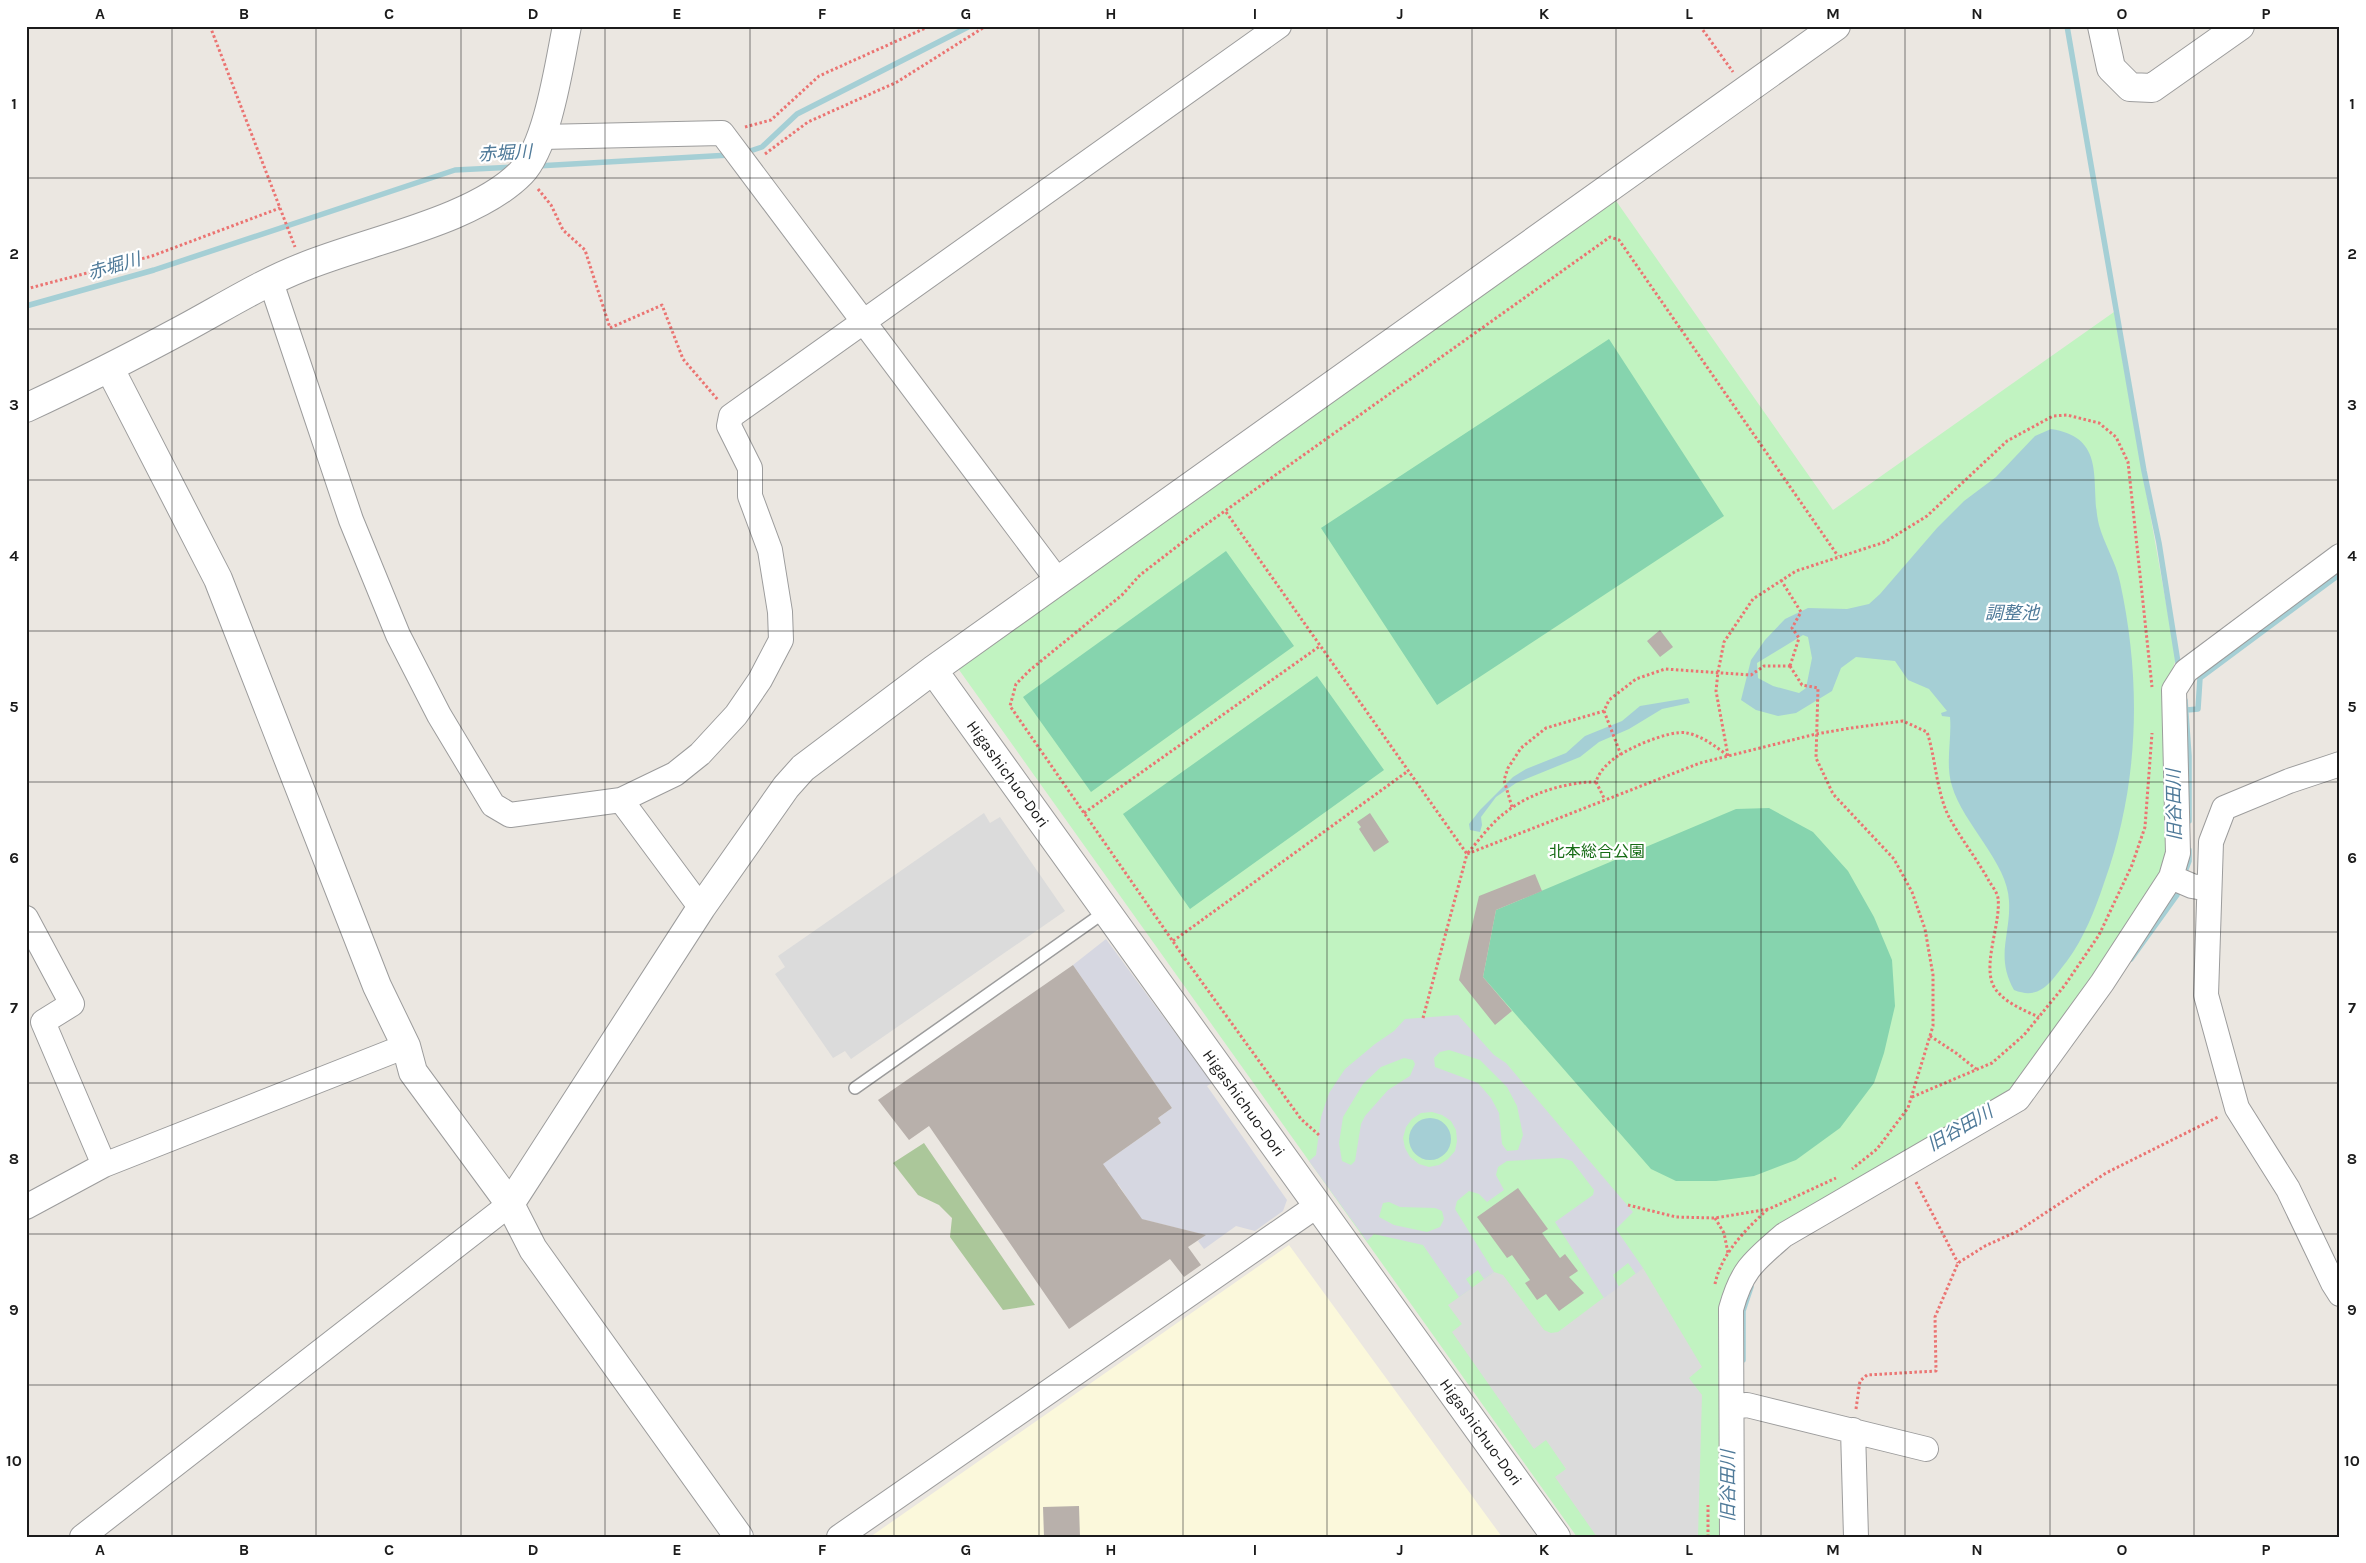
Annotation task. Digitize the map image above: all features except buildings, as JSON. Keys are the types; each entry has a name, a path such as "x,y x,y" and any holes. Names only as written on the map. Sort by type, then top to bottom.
{"street":[{"path":"26,408 110,369 271,282 303,267 455,214 498,192 522,172 541,137 554,89 567,26"},
{"path":"271,282 351,520 398,635 439,715 493,804 510,815 622,800 674,774 700,754 736,715 760,680 781,640 780,612 770,550 750,496 750,468 729,426 731,416 1279,26"},
{"path":"82,1537 510,1204 702,908 786,787 803,768 933,670 1836,26"},
{"path":"2102,26 2110,68 2130,87 2152,88 2240,26"},
{"path":"541,137 722,133 1058,581"},
{"path":"110,369 218,579 377,986 406,1046 413,1072 510,1204 533,1249 739,1537"},
{"path":"2340,556 2186,671 2174,690 2178,852 2187,883 2206,995 2237,1108 2288,1189 2332,1284 2340,1294"},
{"name":"Higashichuo-Dori","path":"933,670 1556,1537"},
{"path":"1732,1537 1731,1309 1738,1285 1752,1262 1784,1235 2018,1098 2102,983 2187,883 2211,842 2224,808 2289,781 2340,764"},
{"path":"622,800 702,908"},
{"path":"26,918 72,1004 43,1022 104,1165"},
{"path":"26,1207 104,1165 406,1046"},
{"path":"839,1537 1318,1205"},
{"path":"1732,1407 1747,1406 1926,1449"},
{"path":"1853,1430 1856,1537"}],"lane":[{"path":"855,1088 1106,911"}],"path":[{"path":"210,26 303,267"},
{"path":"722,133 771,120 819,76 930,26"},
{"path":"748,166 808,122 898,82 986,26"},
{"path":"1700,26 1746,90"},
{"path":"522,172 551,204 563,230 585,250 610,328 662,305 683,359 731,416"},
{"path":"26,289 152,256 280,208"},
{"path":"1319,1134 1301,1119 1173,940 1010,706 1016,684 1030,670 1122,595 1140,575 1610,237 1619,240 1838,556"},
{"path":"1728,756 1716,691 1718,672 1724,642 1753,599 1796,571 1885,542 1927,516 2007,441 2053,416 2067,415 2099,423 2116,437 2128,462 2152,693"},
{"path":"1226,512 1467,854"},
{"path":"1781,580 1801,612 1792,628 1799,638 1790,666 1802,685 1818,688 1816,758 1833,794 1894,859 1912,892 1925,929 1933,975 1933,1026 1908,1108 1877,1149 1846,1173"},
{"path":"1084,813 1320,646"},
{"path":"1621,755 1604,712 1609,700 1636,679 1665,669 1751,675 1764,666 1790,666"},
{"path":"1512,807 1504,780 1508,768 1521,748 1546,728 1604,712"},
{"path":"1467,854 1700,763 1816,734 1903,721 1927,732 1934,752 1936,773 1949,816 1998,896 1997,919 1990,958 1992,984 1999,993 2018,1008 2039,1017"},
{"path":"1912,1097 1992,1063 2024,1036 2065,985 2099,935 2132,865 2145,827 2152,728"},
{"path":"1605,800 1596,782 1598,776 1610,762 1667,734 1686,732 1707,741 1728,756"},
{"path":"1173,940 1408,771"},
{"path":"1423,1018 1467,854 1489,827 1522,801 1574,782 1596,782"},
{"path":"1930,1036 1976,1069"},
{"path":"1853,1430 1860,1381 1867,1375 1936,1371 1935,1317 1958,1263 1985,1246 2018,1231 2106,1173 2237,1108"},
{"path":"1906,1164 1958,1263"},
{"path":"1628,1205 1676,1216 1715,1218 1769,1209 1838,1177"},
{"path":"1715,1218 1724,1233 1728,1253"}],"shaded area":[{"path":"984,813 990,823 1000,817 1065,911 851,1059 845,1051 833,1058 775,974 785,967 778,956"},
{"path":"1106,939 1212,1083 1207,1086 1287,1200 1283,1211 1255,1231 1236,1226 1204,1249 1198,1241 1205,1235 1141,1219 1118,1184 1104,1193 1090,1173 1161,1123 1158,1118 1172,1108 1073,965"},
{"path":"1458,1015 1494,1055 1506,1063 1633,1212 1616,1229 1643,1268 1636,1274 1628,1263 1613,1275 1619,1287 1604,1298 1555,1222 1593,1195 1594,1190 1572,1161 1562,1158 1507,1161 1498,1167 1496,1175 1504,1190 1487,1202 1479,1194 1469,1191 1457,1201 1455,1209 1494,1272 1484,1279 1478,1270 1466,1279 1472,1288 1459,1297 1423,1245 1374,1234 1367,1241 1309,1161 1316,1155 1321,1117 1329,1093 1345,1069 1394,1031 1405,1019","holes":["1449,1050 1480,1060 1507,1087 1517,1106 1523,1135 1518,1150 1507,1151 1502,1144 1499,1113 1491,1098 1478,1083 1435,1067 1434,1058 1440,1052","1404,1058 1413,1060 1415,1064 1410,1076 1388,1090 1365,1116 1361,1124 1355,1161 1351,1165 1342,1161 1339,1143 1343,1117 1363,1084 1381,1067","1432,1112 1442,1115 1451,1121 1456,1130 1457,1141 1455,1151 1439,1165 1429,1167 1419,1164 1410,1157 1405,1148 1403,1138 1406,1127 1412,1119 1421,1113","1389,1202 1400,1207 1435,1208 1442,1211 1444,1219 1440,1227 1427,1232 1394,1225 1379,1217 1383,1203"]},
{"path":"1289,1245 1502,1537 870,1537"},
{"path":"1643,1268 1702,1367 1689,1378 1702,1395 1698,1537 1597,1537 1555,1477 1566,1469 1546,1440 1534,1449 1452,1332 1462,1324 1448,1305 1494,1272 1503,1275 1544,1330 1551,1333 1558,1332"}],"green space":[{"name":"北本総合公園","path":"1614,198 1833,510 2114,312 2176,659 2169,679 2169,859 2162,880 2013,1092 1780,1225 1755,1244 1734,1276 1721,1537 1577,1537 957,667"},
{"path":"1609,339 1724,516 1437,705 1321,528"},
{"path":"1226,551 1294,646 1091,792 1023,697"},
{"path":"1317,676 1384,770 1190,909 1123,814"},
{"path":"1769,808 1813,832 1848,871 1874,917 1892,960 1895,1006 1884,1053 1874,1083 1840,1128 1796,1160 1754,1176 1716,1181 1676,1181 1651,1169 1483,977 1496,910 1736,809"},
{"path":"924,1143 1035,1305 1003,1310 950,1237 952,1218 939,1205 918,1195 893,1163"}],"water":[{"name":"調整池","path":"2051,429 2069,434 2082,442 2089,453 2095,479 2096,509 2099,525 2120,582 2132,658 2134,696 2130,772 2124,809 2116,846 2101,893 2084,933 2056,976 2038,991 2023,993 2014,990 2005,967 2005,946 2009,913 2007,887 1993,858 1965,815 1952,786 1949,769 1950,717 1942,716 1941,713 1947,711 1929,689 1908,680 1895,661 1856,657 1841,668 1832,691 1796,713 1778,716 1756,710 1741,700 1751,660 1765,640 1785,619 1808,608 1847,609 1869,604 1880,594 1937,528 1964,501 1996,477 2035,436","holes":["1803,635 1808,637 1812,658 1806,688 1799,693 1773,686 1758,678 1757,663"]},
{"path":"1688,698 1690,703 1662,709 1629,729 1599,742 1580,757 1516,783 1496,797 1481,817 1482,825 1480,832 1470,830 1469,824 1480,810 1513,777 1526,769 1566,753 1585,736 1622,721 1640,706"},
{"path":"1434,1118 1442,1121 1448,1127 1451,1139 1448,1151 1442,1157 1426,1160 1418,1157 1412,1151 1409,1135 1412,1127 1418,1121"}],"waterway":[{"name":"赤堀川","path":"744,153 762,147 797,114 970,26"},
{"path":"2067,26 2144,471 2159,543 2179,669"},
{"name":"赤堀川","path":"537,166 730,155"},
{"name":"赤堀川","path":"26,306 154,270 455,170 513,167"},
{"path":"2187,710 2198,709 2200,678 2340,574"},
{"name":"旧谷田川","path":"2185,700 2189,756 2189,821"},
{"name":"旧谷田川","path":"2183,877 2189,861 2189,850"},
{"name":"旧谷田川","path":"2131,959 2177,895 2180,886"},
{"name":"旧谷田川","path":"1743,1360 1743,1311 1751,1287"}]}
